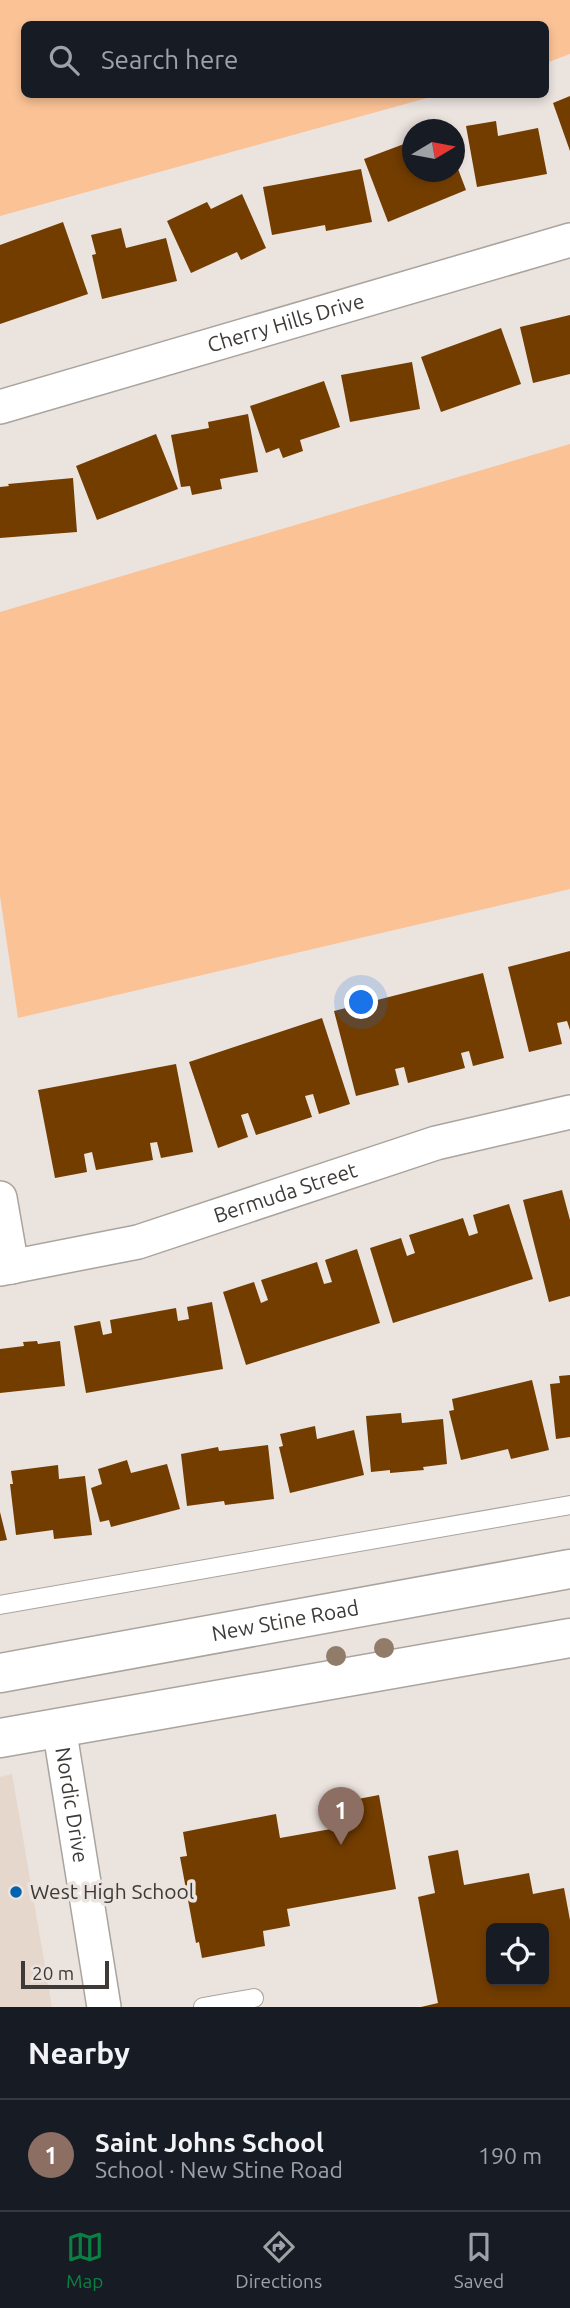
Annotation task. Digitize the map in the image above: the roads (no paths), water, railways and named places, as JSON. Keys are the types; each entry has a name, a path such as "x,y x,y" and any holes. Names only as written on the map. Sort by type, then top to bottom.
{"main road":[{"name":"New Stine Road","path":"0,1673 570,1569"},
{"path":"0,1738 570,1638"}],"street":[{"name":"Cherry Hills Drive","path":"0,408 570,240"},
{"name":"Bermuda Street","path":"6,1268 138,1242 436,1143 570,1112"},
{"path":"0,1198 6,1268"},
{"name":"Nordic Drive","path":"59,1727 104,2007"}],"lane":[{"path":"0,1605 570,1504"},
{"path":"202,2007 254,1998"}],"place":[{"name":"Saint Johns School","path":"341,1845"},
{"name":"West High School","path":"16,1892"}]}
